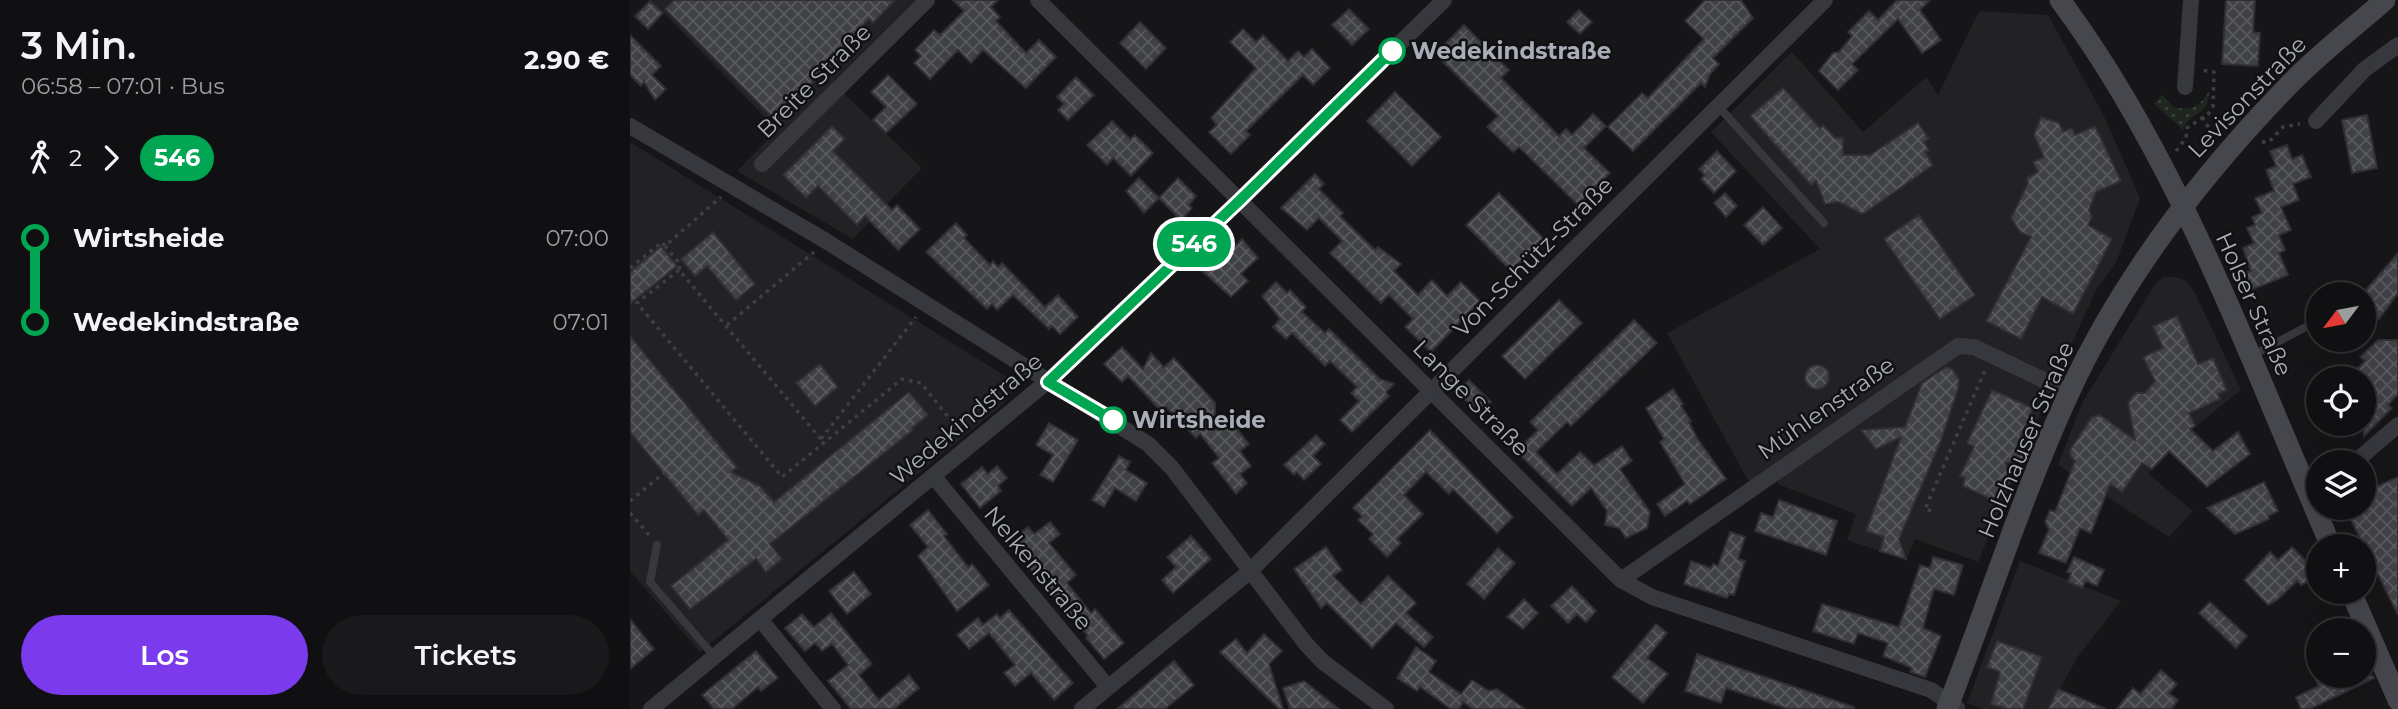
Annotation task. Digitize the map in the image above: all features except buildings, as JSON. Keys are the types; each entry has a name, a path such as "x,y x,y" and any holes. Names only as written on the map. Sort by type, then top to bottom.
{"main road":[{"name":"Holser Straße","path":"2060,0 2097,52 2163,167 2306,478"},
{"name":"Levisonstraße","path":"2183,206 2288,86 2385,0"},
{"name":"Holzhauser Straße","path":"1952,707 1987,597 2069,392 2128,287 2183,206"},
{"path":"2356,604 2398,700"}],"street":[{"name":"Breite Straße","path":"762,164 928,0"},
{"name":"Lange Straße","path":"1038,0 1621,580 1652,597 1931,690 1952,707"},
{"name":"Wedekindstraße","path":"651,709 1048,382 1239,201 1444,0"},
{"name":"Von-Schütz-Straße","path":"1082,709 1249,572 1825,0"},
{"path":"2185,87 2191,0"},
{"path":"2316,121 2365,69 2398,45"},
{"path":"630,126 826,241 1048,382 1113,420 1161,454 1290,626 1322,662 1381,708"},
{"name":"Mühlenstraße","path":"1621,580 1958,345 1974,347 2069,392"},
{"path":"2369,450 2398,425"},
{"name":"Nelkenstraße","path":"934,477 1108,687"},
{"path":"760,619 832,709"}],"lane":[{"path":"1718,106 1824,223"},
{"path":"2249,358 2306,327"},
{"path":"657,545 650,582 715,656"}],"path":[{"path":"2163,167 2186,138 2187,128 2208,114 2213,106 2214,72 2188,69"},
{"path":"665,246 732,185"},
{"path":"727,325 826,241"},
{"path":"630,268 662,242 680,264 679,270 637,303 782,477 822,441 902,379 921,383 971,445"},
{"path":"679,270 822,441"},
{"path":"822,441 926,304"},
{"path":"1931,511 1925,509 1992,356"},
{"path":"630,501 664,473"},
{"path":"630,513 657,545"},
{"path":"1920,627 1925,614"}],"shaded area":[{"path":"651,0 915,0 832,82 922,168 853,239 737,171 777,130"},
{"path":"1979,11 2048,15 2103,114 2140,198 2116,263 2097,288 1978,562 1915,539 1906,560 1847,540 1856,514 1780,485 1768,470 1749,482 1667,333 1820,249 1711,132 1792,52 1863,132 1926,77 1938,95"},
{"path":"2209,91 2206,106 2186,123 2183,130 2154,104 2162,95 2174,107 2190,108 2199,104"},
{"path":"630,142 1010,379 1013,385 1011,394 1002,405 700,652 630,571"},
{"path":"2163,277 2176,277 2186,281 2195,293 2241,390 2195,427 2148,474 2193,511 2169,537 2058,465 2082,403 2155,284"},
{"path":"2020,561 2121,601 2078,656 2049,709 1983,709 1967,703"}],"bus line":[{"name":"546","path":"1113,420 1048,382 1392,51"}],"place":[{"name":"Wedekindstraße","path":"1392,51"},
{"name":"Wirtsheide","path":"1113,420"}]}
